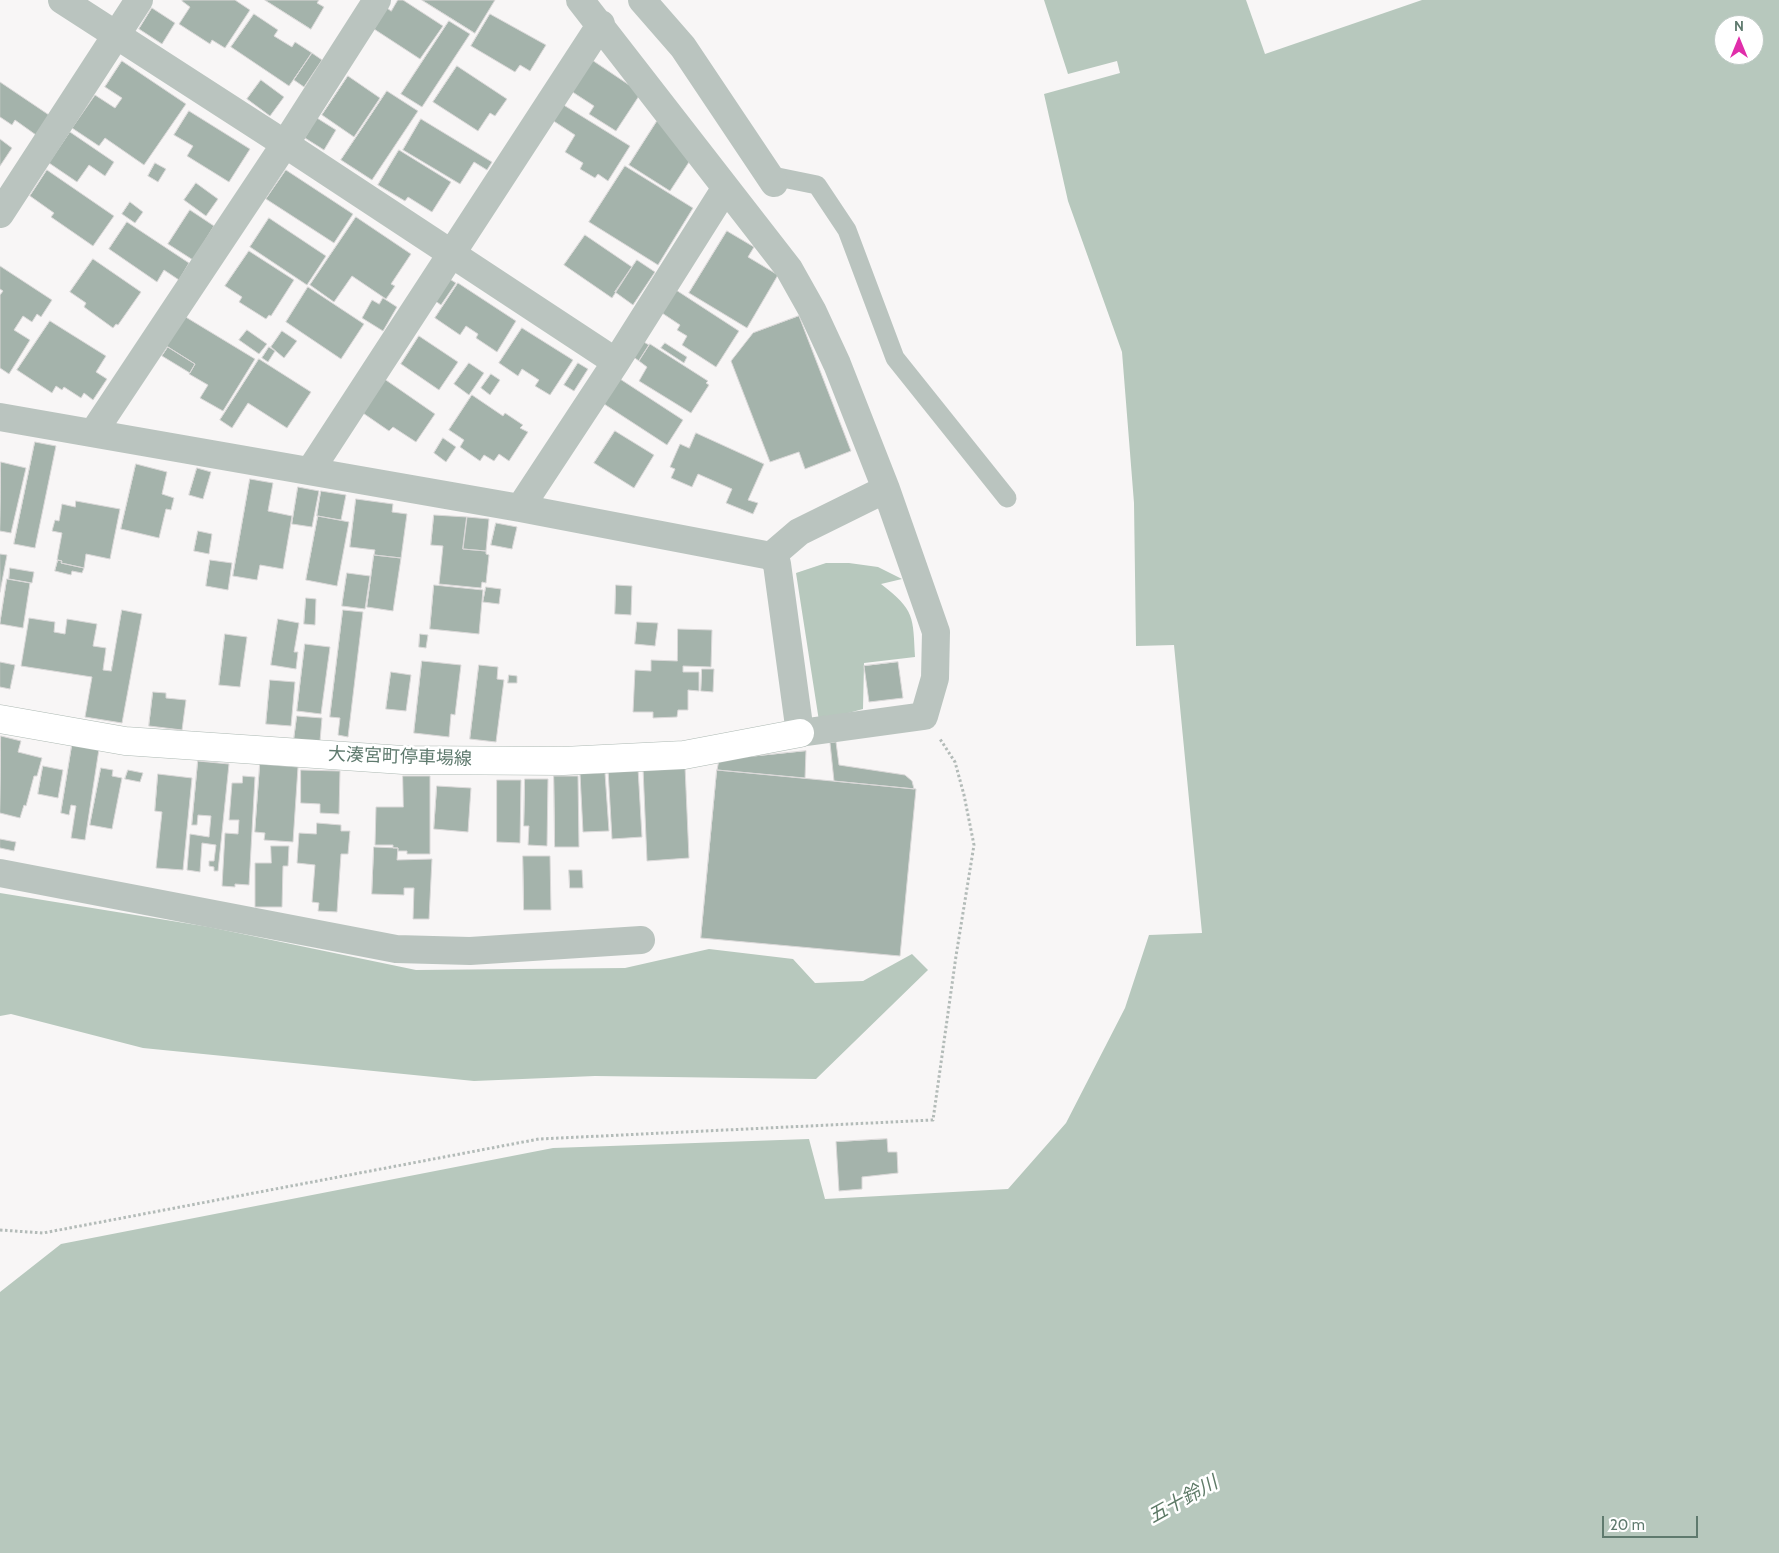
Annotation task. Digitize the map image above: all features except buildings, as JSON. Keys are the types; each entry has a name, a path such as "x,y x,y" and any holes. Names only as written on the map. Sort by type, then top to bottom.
{"main road":[{"name":"大湊宮町停車場線","path":"0,719 125,741 403,760 563,761 684,755 800,733"}],"street":[{"path":"62,0 616,362"},
{"path":"0,214 139,0"},
{"path":"93,433 285,144 377,0"},
{"path":"0,418 520,508 771,556 777,564 800,733 924,716 935,678 936,632 886,489 837,364 812,310 789,269 580,0"},
{"path":"642,0 683,47 771,179"},
{"path":"310,471 600,24"},
{"path":"520,508 616,362 725,189"},
{"path":"771,556 799,532 886,489"},
{"path":"0,873 396,949 470,952 641,940"}],"lane":[{"path":"771,179 817,185 847,230 895,358 1007,498"}],"path":[{"path":"0,1230 44,1233 540,1139 933,1120 974,845 955,762 924,716"}],"water":[{"name":"五十鈴川","path":"1044,0 1779,0 1779,1553 0,1553 0,1292 61,1244 553,1148 809,1139 825,1199 1008,1189 1066,1123 1125,1008 1149,935 1202,933 1174,645 1136,646 1134,503 1122,352 1068,201 1044,94 1120,73 1117,61 1068,74"},
{"path":"826,563 849,563 878,567 902,579 881,584 900,601 910,615 914,632 915,657 864,663 863,709 819,721 796,573"},
{"path":"0,893 209,927 416,970 625,968 709,949 793,959 815,983 863,981 912,954 928,970 816,1079 595,1076 474,1081 143,1048 11,1014 0,1016"}],"pier":[{"path":"1246,0 1422,0 1265,54"}]}
